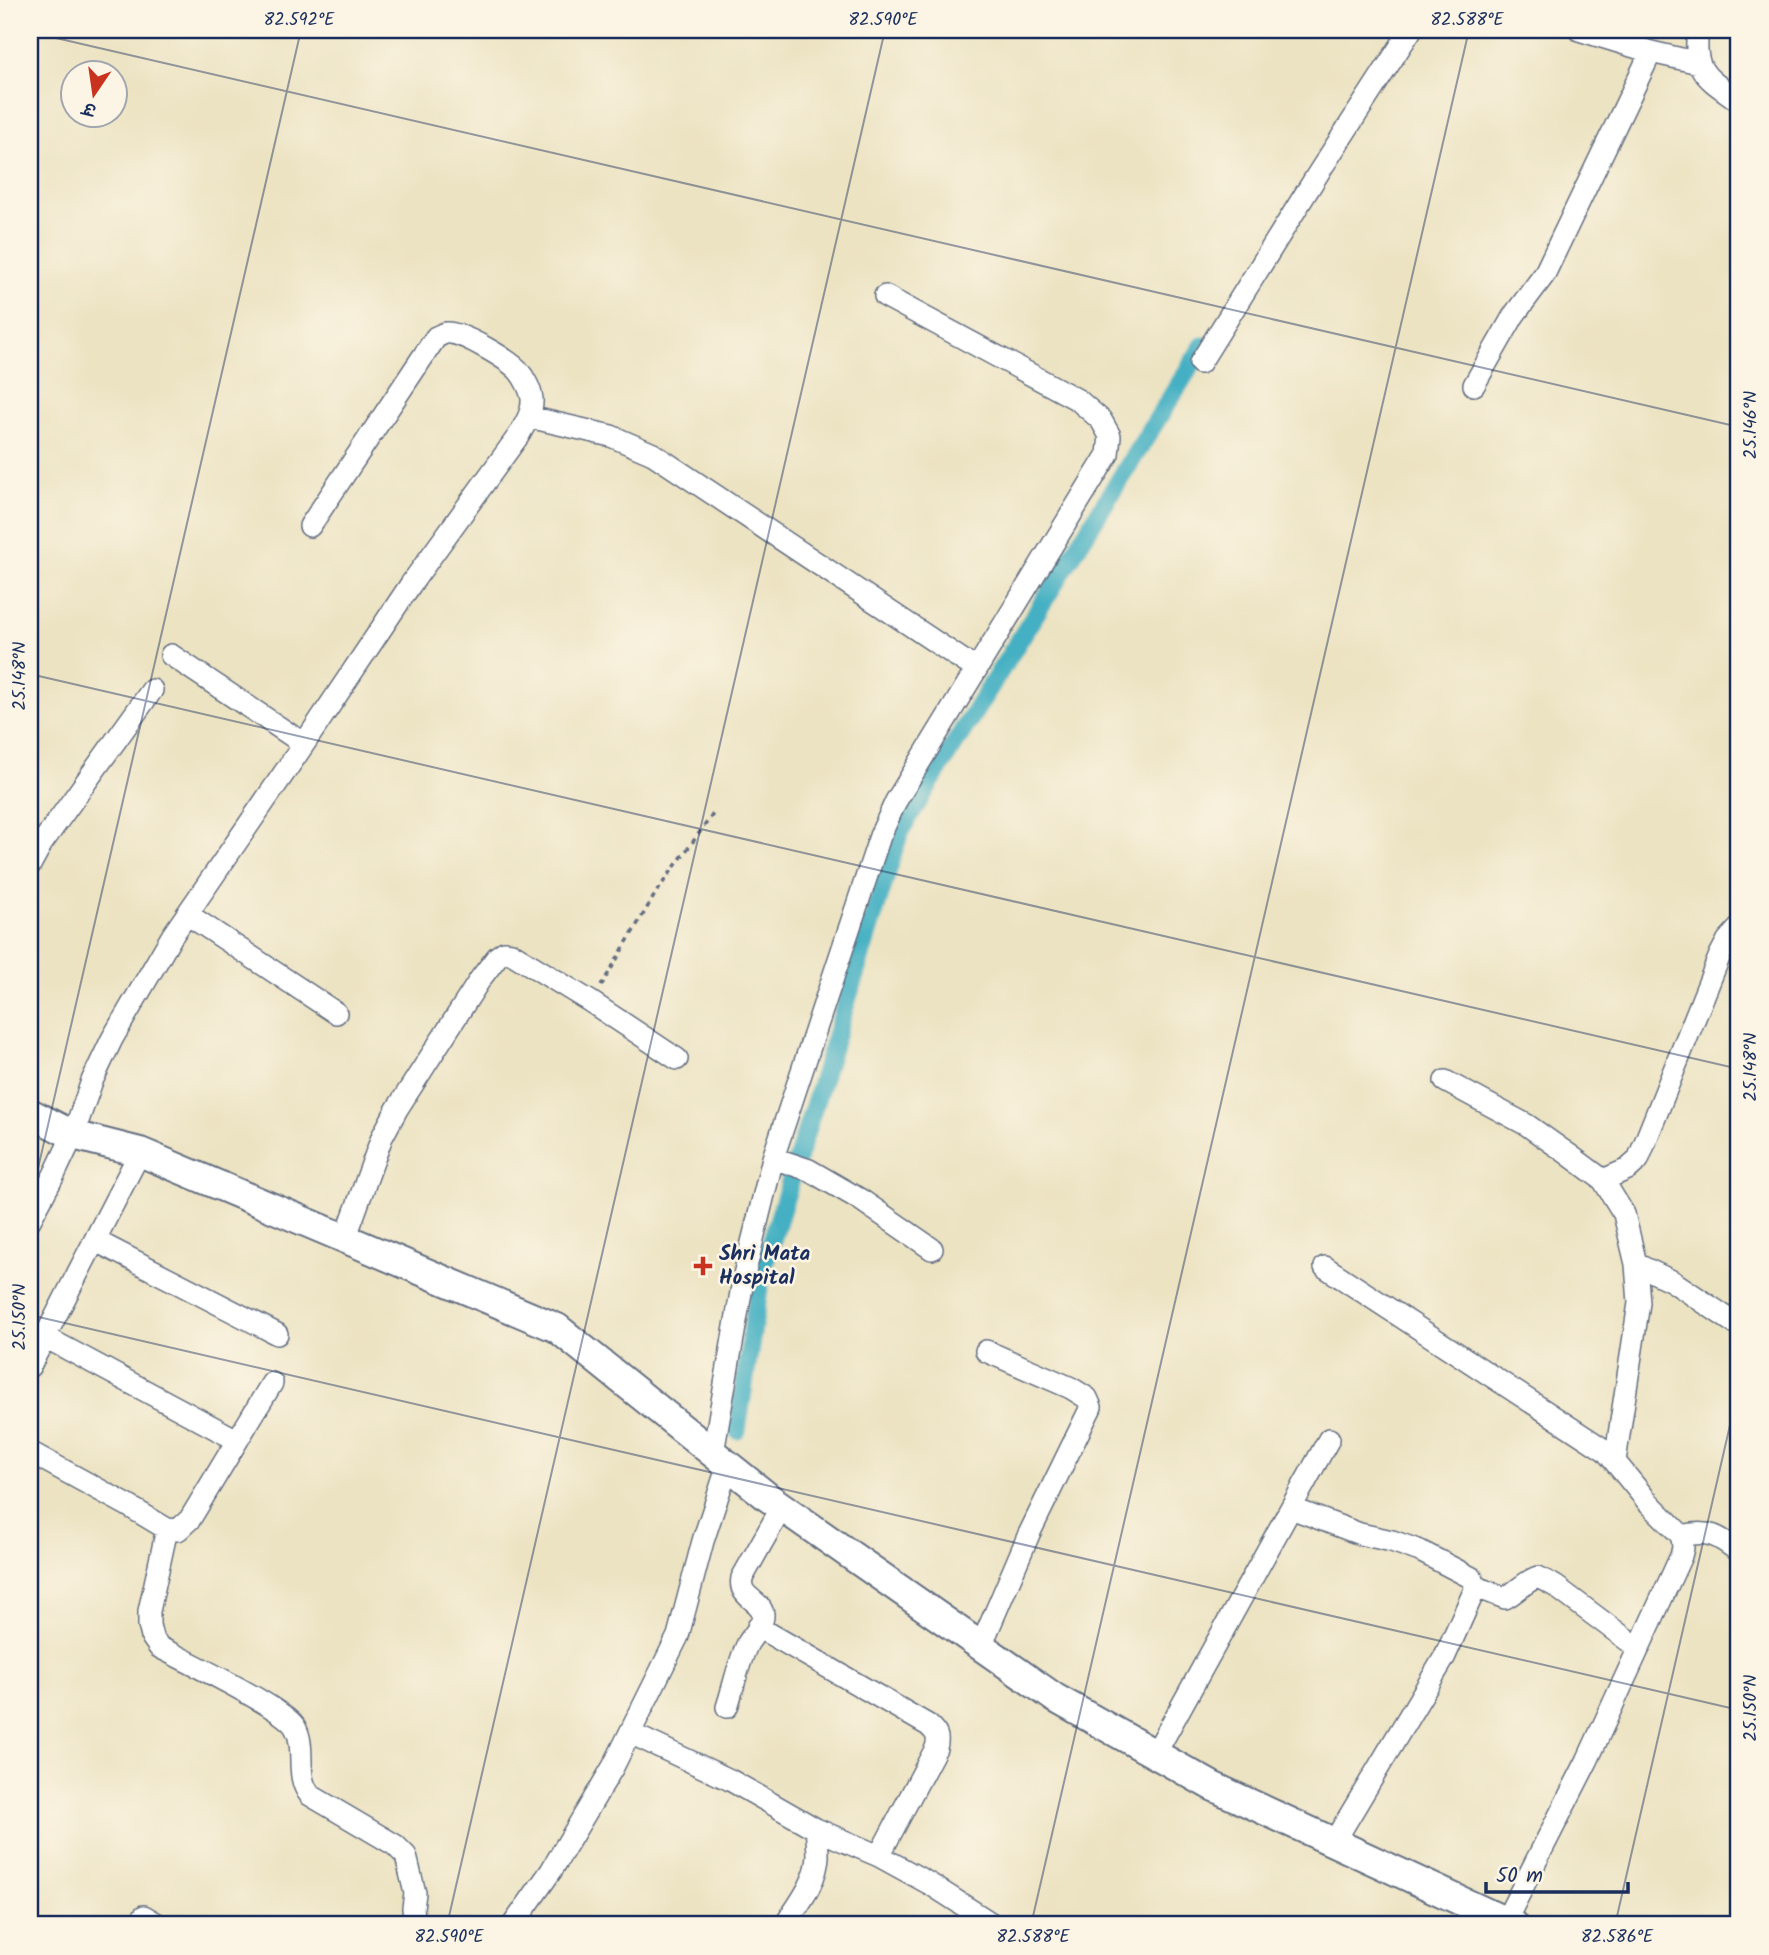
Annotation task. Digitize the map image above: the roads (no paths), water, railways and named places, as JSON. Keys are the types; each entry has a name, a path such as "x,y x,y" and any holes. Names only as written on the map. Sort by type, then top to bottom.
{"street":[{"path":"1200,363 1318,172 1412,30"},
{"path":"1579,30 1651,52 1699,63"},
{"path":"1698,30 1696,42 1699,63 1705,77 1739,101"},
{"path":"1474,385 1507,325 1544,275 1651,52"},
{"path":"513,1925 551,1871 614,1767 678,1636 703,1541 720,1459 744,1275 784,1161 880,836 896,801 1108,454 1110,436 1101,420 1079,400 885,296"},
{"path":"30,1220 73,1135 92,1081 112,1039 172,936 411,584 519,435 528,417 532,399 520,372 506,360 461,336 447,332 436,337 310,526"},
{"path":"528,417 611,436 653,454 976,669"},
{"path":"171,655 304,744"},
{"path":"30,865 42,843 152,690"},
{"path":"187,914 336,1013"},
{"path":"1603,1181 1629,1169 1638,1160 1720,955 1728,940 1739,929"},
{"path":"345,1238 382,1137 397,1109 481,978 504,952 511,953 591,1002 677,1059"},
{"path":"1445,1082 1527,1125 1569,1154 1603,1181 1624,1214 1636,1264 1639,1303 1615,1461"},
{"path":"30,1114 73,1135 140,1152 557,1328 782,1507 1055,1699 1212,1786 1509,1923 1681,1556 1682,1536 1648,1502 1606,1451 1325,1267"},
{"path":"30,1366 140,1152"},
{"path":"784,1161 809,1170 861,1200 932,1250"},
{"path":"96,1241 277,1334"},
{"path":"1636,1264 1672,1280 1739,1326"},
{"path":"45,1337 237,1440"},
{"path":"981,1646 1029,1534 1091,1407 1087,1398 1071,1388 986,1351"},
{"path":"30,1452 167,1529 177,1531 190,1519 272,1383"},
{"path":"1155,1754 1329,1439"},
{"path":"727,1707 746,1647 763,1618 762,1611 744,1592 742,1578 782,1507"},
{"path":"1291,1508 1360,1534 1392,1541 1420,1552 1472,1578 1476,1587 1505,1598 1538,1577 1555,1586 1638,1648"},
{"path":"167,1529 149,1611 152,1637 159,1647 291,1721 299,1738 304,1788 310,1795 395,1845 406,1856 415,1893 415,1925"},
{"path":"1682,1536 1706,1532 1739,1552"},
{"path":"1334,1842 1444,1658 1476,1587"},
{"path":"758,1627 936,1732 936,1748 879,1856"},
{"path":"630,1733 730,1780 816,1829 879,1856 994,1924"},
{"path":"785,1925 808,1890 814,1874 818,1859 816,1829"}],"waterway":[{"path":"737,1430 761,1275 900,831 1203,346"}],"place":[{"name":"Shri Mata Hospital","path":"703,1266"}]}
